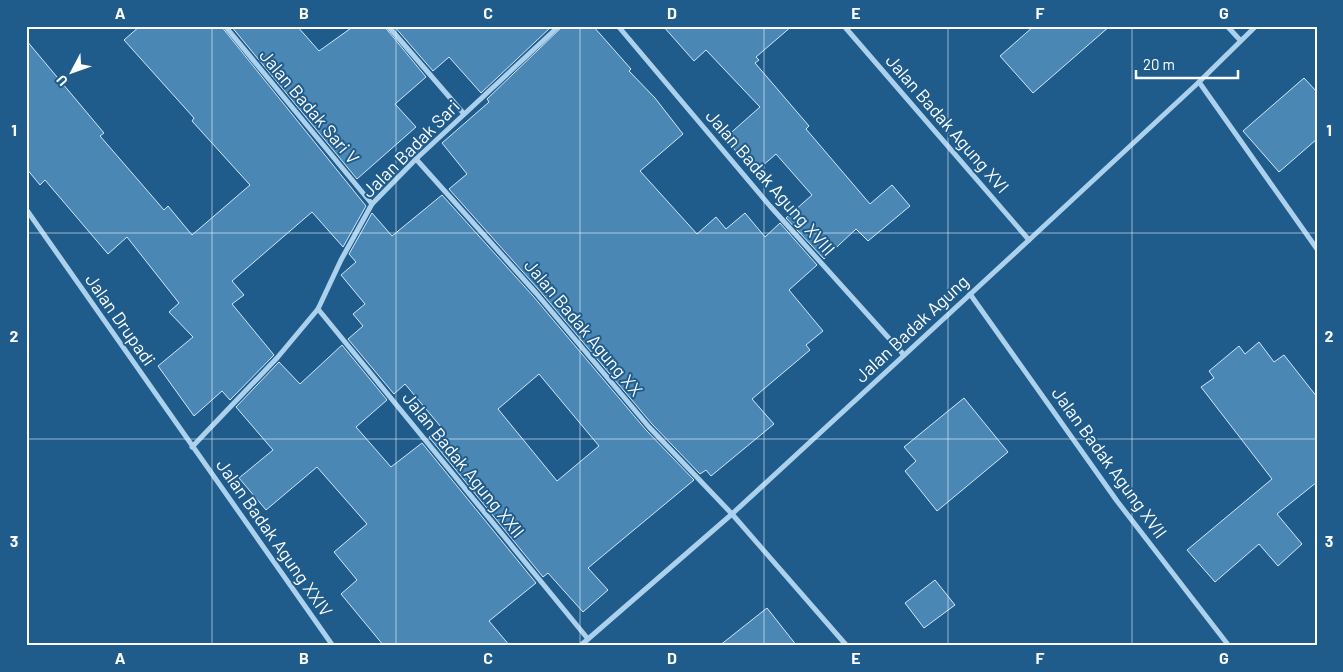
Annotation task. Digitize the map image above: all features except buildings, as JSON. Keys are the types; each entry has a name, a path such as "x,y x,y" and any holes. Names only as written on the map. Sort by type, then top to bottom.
{"street":[{"name":"Jalan Badak Sari V","path":"225,26 372,204"},
{"path":"388,26 464,114"},
{"name":"Jalan Badak Sari","path":"192,447 277,358 318,309 341,260 372,204 416,159 559,26"},
{"name":"Jalan Badak Agung XVIII","path":"618,26 754,188 904,355"},
{"name":"Jalan Badak Agung XVI","path":"844,26 1028,240"},
{"path":"1227,26 1240,40"},
{"name":"Jalan Badak Agung","path":"580,646 732,514 1199,82 1256,26"},
{"path":"1199,82 1317,249"},
{"name":"Jalan Badak Agung XX","path":"416,159 536,293 649,427 732,514 847,646"},
{"name":"Jalan Drupadi","path":"26,209 192,447"},
{"name":"Jalan Badak Agung XVII","path":"970,294 1117,500 1230,646"},
{"name":"Jalan Badak Agung XXII","path":"318,309 588,638"},
{"name":"Jalan Badak Agung XXIV","path":"192,447 333,646"}]}
